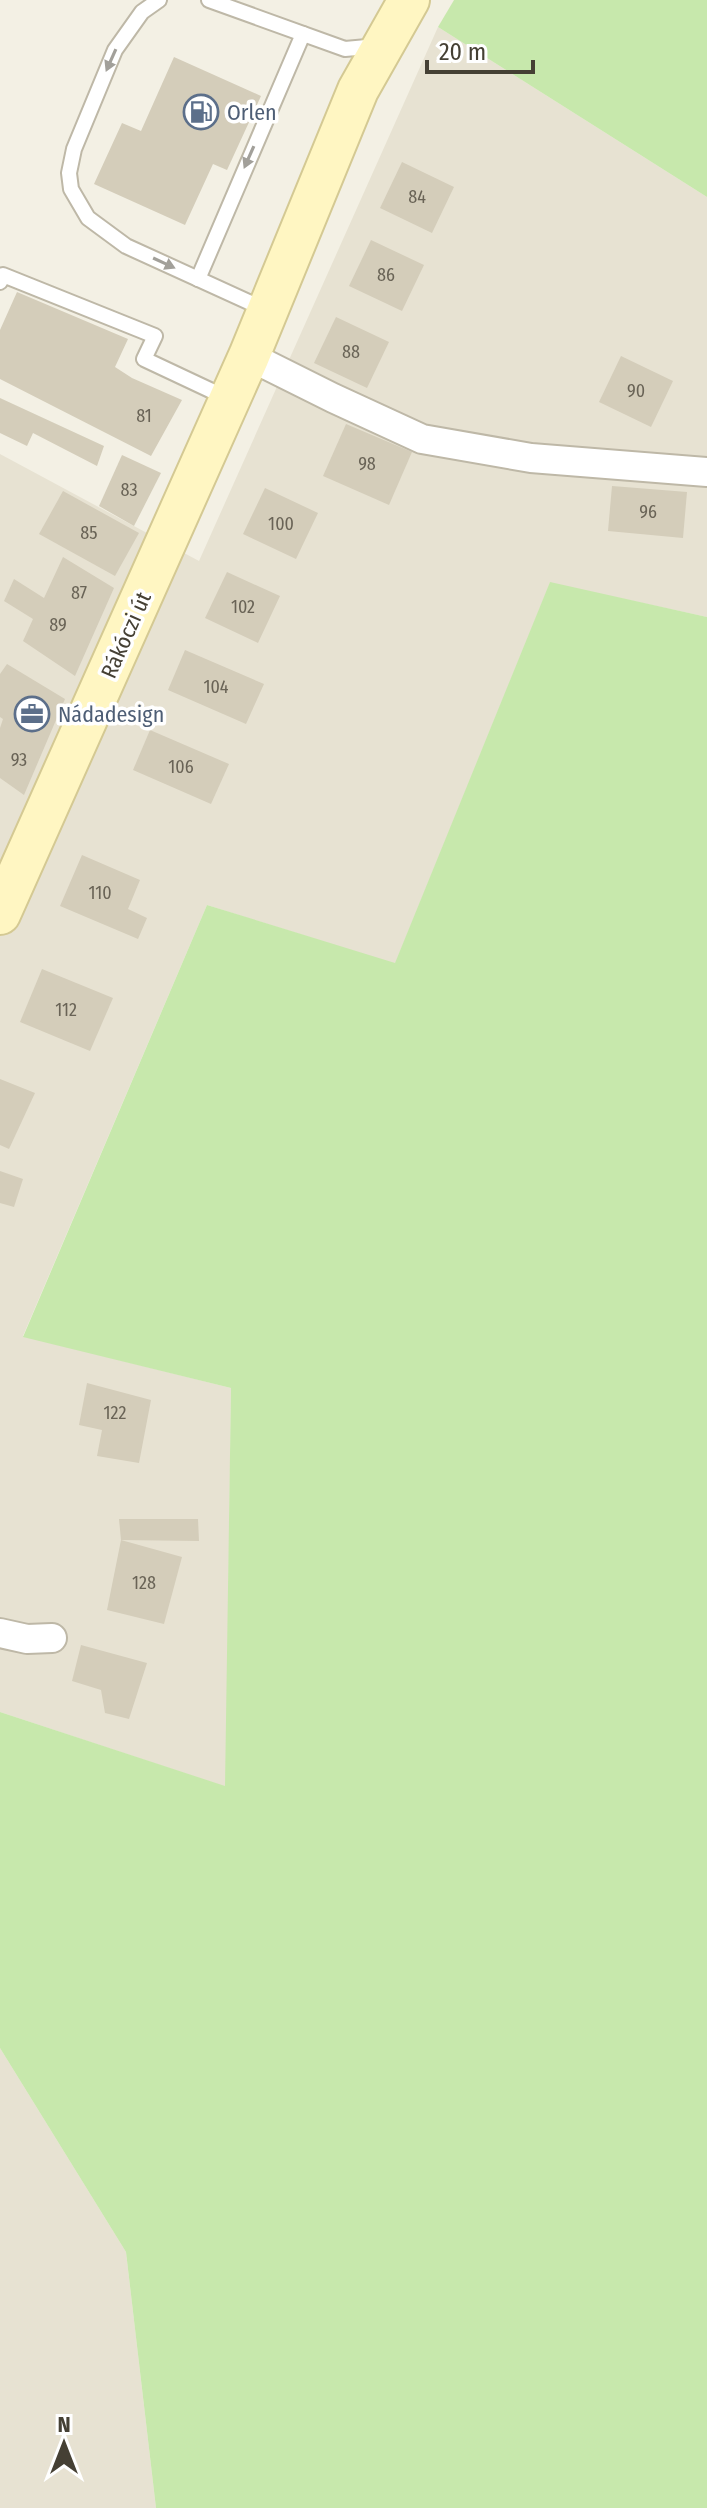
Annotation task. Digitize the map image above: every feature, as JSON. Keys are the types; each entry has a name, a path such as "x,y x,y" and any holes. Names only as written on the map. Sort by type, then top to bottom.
{"main road":[{"name":"Rákóczi út","path":"0,914 249,356 358,90 409,0"}],"street":[{"path":"249,356 422,439 531,458 707,472"},
{"path":"0,1633 27,1639 52,1638"}],"lane":[{"path":"159,0 142,12 115,50 74,149 69,173 71,189 88,218 126,246 267,311"},
{"path":"209,0 345,49 382,46"},
{"path":"198,279 303,34"},
{"path":"0,282 3,275 155,336 144,359 229,400"}],"shaded area":[{"path":"438,27 707,197 707,617 550,583 395,964 207,905 23,1336 231,1388 226,1787 0,1712 0,454 199,561"},
{"path":"0,2048 126,2252 156,2508 0,2508"}],"green space":[{"path":"454,0 707,0 707,197 438,27"},
{"path":"550,582 707,617 707,2508 156,2508 126,2252 0,2048 0,1712 225,1786 231,1388 23,1337 207,905 395,963"}],"building":[{"path":"174,57 261,96 227,170 213,164 185,225 94,184 122,123 141,131"},
{"path":"402,162 454,187 432,233 380,208"},
{"path":"371,240 424,265 402,311 349,286"},
{"path":"17,292 128,339 115,367 182,400 151,456 0,379 0,330"},
{"path":"336,317 389,342 367,388 314,363"},
{"path":"621,356 673,381 651,427 599,402"},
{"path":"0,398 104,446 97,466 33,433 27,446 0,433"},
{"path":"346,424 412,452 389,505 323,476"},
{"path":"122,455 161,473 134,526 99,506"},
{"path":"612,486 687,492 683,538 608,531"},
{"path":"265,488 318,513 296,559 243,534"},
{"path":"63,491 139,533 115,576 39,534"},
{"path":"63,557 114,588 75,676 23,641 33,619 4,601 14,579 44,598"},
{"path":"227,572 280,596 258,643 205,618"},
{"path":"185,650 264,684 246,724 168,690"},
{"path":"7,664 65,699 24,795 0,778 0,728 3,719 0,717 0,674"},
{"path":"150,730 229,764 211,804 133,770"},
{"path":"82,855 140,880 128,909 147,918 138,939 60,906"},
{"path":"42,969 113,998 90,1051 20,1022"},
{"path":"0,1079 35,1093 9,1149 0,1145"},
{"path":"0,1171 23,1179 14,1207 0,1203"},
{"path":"87,1383 151,1400 139,1463 97,1456 102,1430 79,1425"},
{"path":"119,1519 198,1519 199,1541 121,1540"},
{"path":"121,1540 182,1557 164,1624 107,1610"},
{"path":"81,1645 147,1663 129,1719 105,1713 101,1690 72,1681"}],"place":[{"name":"Orlen","path":"201,112"},
{"name":"Nádadesign","path":"32,714"}]}
